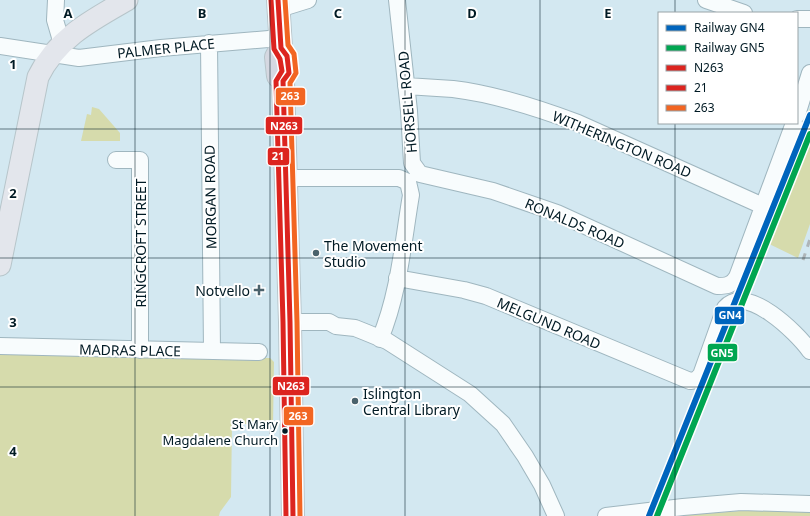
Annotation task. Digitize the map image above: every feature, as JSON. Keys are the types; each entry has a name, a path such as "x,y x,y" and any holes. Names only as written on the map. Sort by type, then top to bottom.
{"highway":[{"path":"279,2 281,43 276,57 278,76 282,81 286,178 293,516"}],"main road":[{"path":"0,265 38,77 58,49 82,26 127,0"}],"street":[{"path":"56,0 55,20 58,49"},
{"path":"279,2 308,0"},
{"name":"HORSELL ROAD","path":"380,338 386,323 397,278 413,177 406,86 397,0"},
{"path":"706,0 741,12"},
{"path":"798,19 810,19"},
{"name":"PALMER PLACE","path":"0,46 58,49 79,58 209,43 281,43"},
{"name":"MORGAN ROAD","path":"209,43 212,350"},
{"path":"798,112 810,73"},
{"name":"WITHERINGTON ROAD","path":"406,86 461,91 502,98 555,114 763,206"},
{"path":"763,206 794,124"},
{"name":"RINGCROFT STREET","path":"116,160 140,160 140,350"},
{"name":"RONALDS ROAD","path":"286,178 399,178 423,176 493,191 557,213 718,286 728,286 734,282 763,206"},
{"name":"MELGUND ROAD","path":"397,278 464,290 486,296 690,381 696,380 701,375 725,308 734,301 745,300 772,314 800,337 810,351"},
{"path":"290,322 329,322 336,326 355,328 380,338 423,363 470,394 503,424 525,456 542,486 556,516"},
{"name":"MADRAS PLACE","path":"0,346 259,352"},
{"path":"606,516 683,506 741,502 810,504"}],"green space":[{"path":"92,107 99,109 120,133 120,141 81,141 87,114 91,115"},
{"path":"810,108 810,224 798,258 761,240"},
{"path":"0,353 270,358 274,362 273,426 232,423 231,497 220,512 219,516 0,516"},
{"path":"753,510 810,511 810,516 675,516"}],"railway":[{"path":"803,260 810,239"}],"rail line":[{"name":"GN4","path":"649,516 810,115"},
{"name":"GN5","path":"657,516 810,134"}],"transit line":[{"name":"21","path":"271,0 274,49 280,59 282,71 276,81 283,322 286,516"},
{"name":"N263","path":"278,0 281,48 287,56 289,73 283,81 290,322 293,516"},
{"name":"263","path":"285,0 288,45 294,54 296,73 290,83 297,322 300,516"}],"place":[{"name":"The Movement Studio","path":"316,253"},
{"name":"Notvello","path":"259,290"},
{"name":"Islington Central Library","path":"355,401"},
{"name":"St Mary Magdalene Church","path":"285,431"}]}
